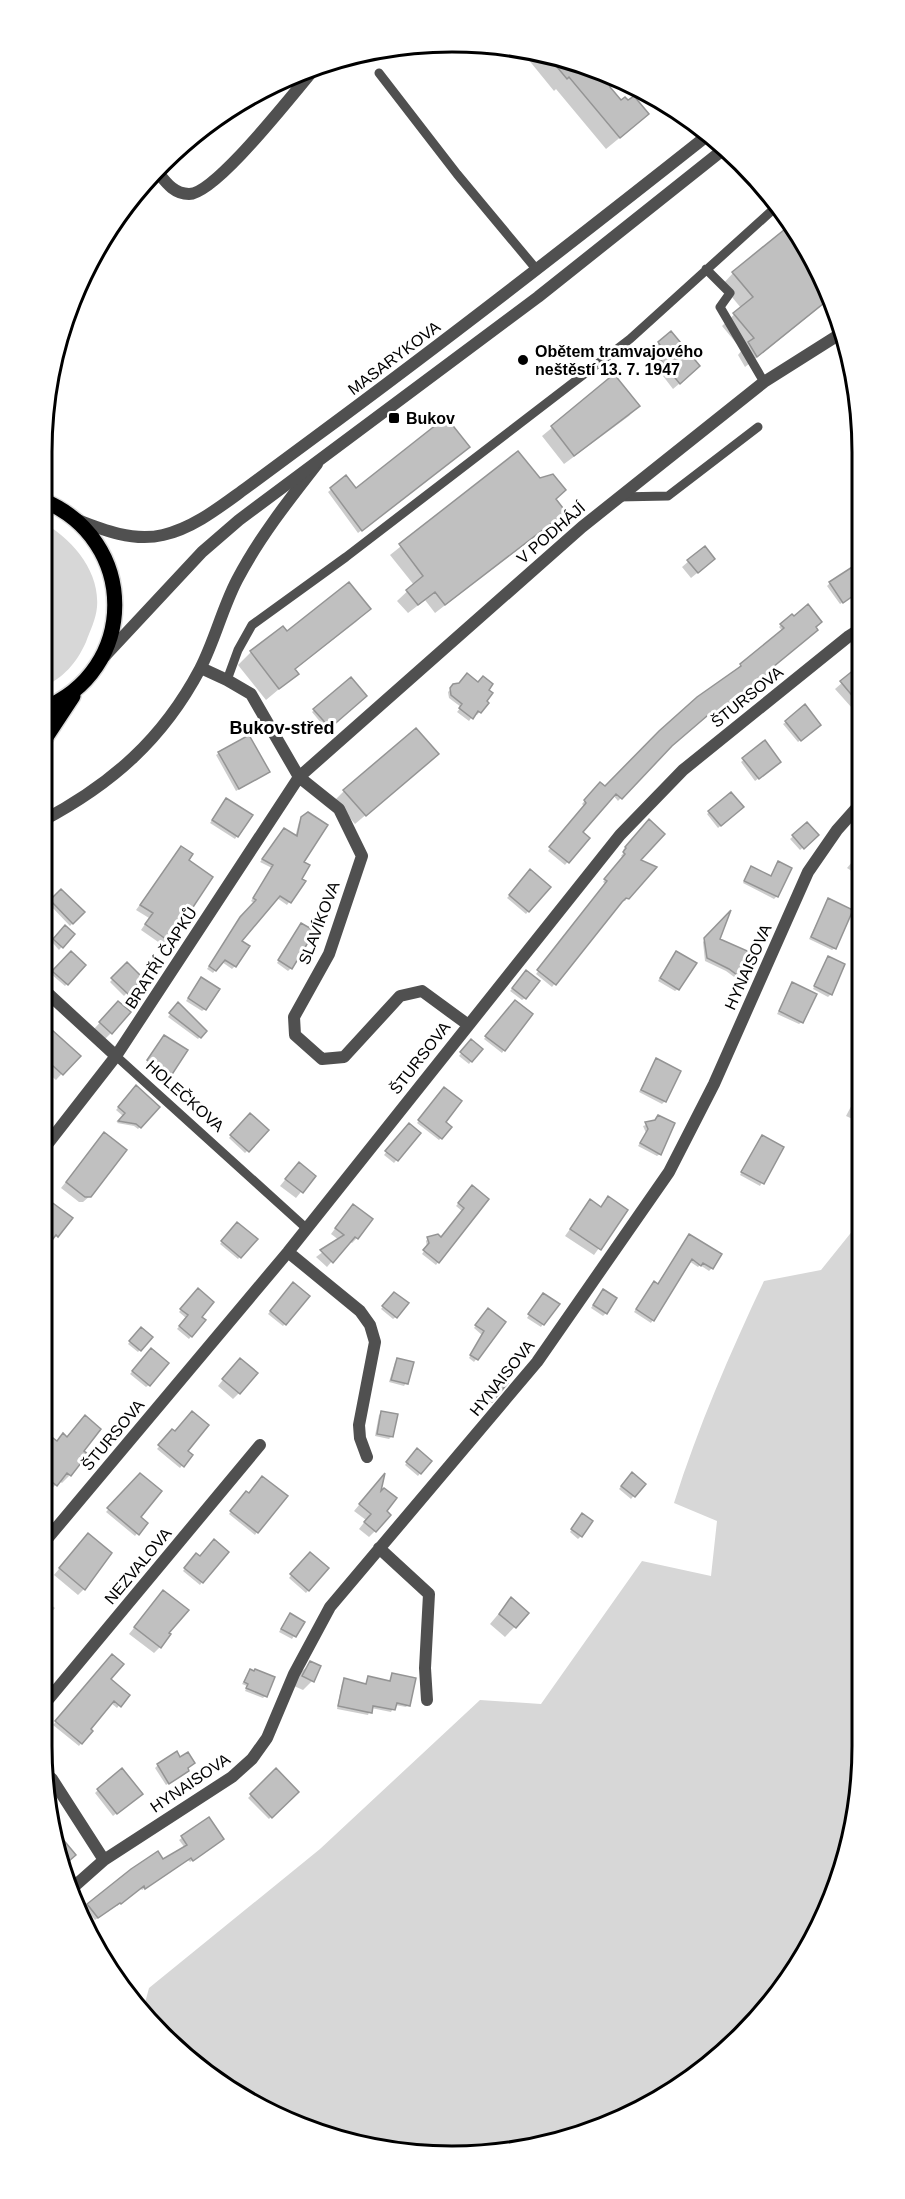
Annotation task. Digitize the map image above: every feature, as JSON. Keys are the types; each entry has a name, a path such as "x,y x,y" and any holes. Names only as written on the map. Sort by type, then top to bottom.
{"main road":[{"path":"52,505 74,518 92,536 109,567 115,602 114,622 101,660 78,688 52,728"},
{"path":"52,704 66,698 78,688"}],"street":[{"path":"163,178 171,188 180,193 194,194 204,190 245,150 305,81"},
{"name":"MASARYKOVA","path":"74,518 111,532 142,537 163,535 183,528 225,503 537,270 702,140"},
{"path":"101,660 202,552 239,520 538,297 718,154"},
{"name":"V PODHÁJÍ","path":"299,777 618,497 764,382 835,337"},
{"path":"52,815 98,788 145,747 177,707 201,668 224,609 248,561 290,498 321,458"},
{"name":"ŠTURSOVA","path":"52,1533 288,1252 467,1024 620,835 683,770 852,634"},
{"name":"SLAVÍKOVA","path":"201,668 251,694 299,777 339,809 362,856 328,954 294,1017 295,1035 322,1059 344,1057 400,996 422,991 467,1024"},
{"name":"BRATŘÍ ČAPKŮ","path":"52,1138 116,1056 299,777"},
{"name":"HYNAISOVA","path":"77,1884 104,1860 232,1777 252,1759 267,1738 294,1674 330,1607 537,1362 669,1172 714,1084 808,872 837,830 852,813"},
{"name":"HOLEČKOVA","path":"52,997 116,1056"},
{"path":"288,1252 360,1311 370,1325 375,1342 359,1425 360,1438 367,1457"},
{"name":"NEZVALOVA","path":"52,1695 260,1446"},
{"path":"379,1548 429,1594 425,1668 427,1700"},
{"path":"54,1782 104,1860"}],"lane":[{"path":"379,73 457,174 537,270"},
{"path":"227,680 238,650 252,625 346,557 630,339 771,211"},
{"path":"706,269 730,293 720,307 764,382"},
{"path":"618,497 668,496 758,427"},
{"name":"HOLEČKOVA","path":"116,1056 306,1228"}],"shaded area":[{"path":"52,528 82,557 94,580 97,593 95,616 86,642 78,657 52,682"},
{"path":"852,1231 852,1773 845,1825 822,1900 799,1946 770,1990 716,2047 696,2064 652,2093 606,2116 581,2125 531,2139 505,2143 479,2146 426,2146 349,2133 299,2116 276,2105 252,2093 209,2064 170,2029 145,2002 149,1988 320,1849 480,1700 541,1704 642,1561 711,1576 717,1521 674,1503 693,1446 764,1281 821,1270"}],"building":[{"path":"556,66 610,85 621,100 625,97 628,100 635,97 649,114 620,138 569,77 567,79"},
{"path":"785,229 824,303 757,357 748,342 754,338 733,313 753,297 732,272"},
{"path":"671,331 700,366 680,384 657,356 664,351 658,342"},
{"path":"614,374 640,406 574,456 551,426"},
{"path":"446,417 470,447 362,531 330,488 346,475 356,488"},
{"path":"518,451 540,478 553,474 566,490 556,499 566,512 445,605 435,592 418,605 406,590 423,576 399,544"},
{"path":"705,546 715,559 698,573 687,560"},
{"path":"852,567 852,597 843,603 829,582"},
{"path":"349,582 371,609 295,669 299,674 279,689 250,651 283,626 287,631"},
{"path":"808,604 822,622 816,627 818,630 767,672 771,676 758,686 756,684 717,714 714,710 672,746 622,799 616,794 583,832 590,838 569,863 549,847 586,803 584,800 600,782 605,786 659,731 697,697 741,666 740,664 784,628 780,624"},
{"path":"852,671 852,695 840,681"},
{"path":"467,673 478,682 483,676 493,684 489,690 493,693 487,701 489,703 481,713 478,711 473,719 459,708 462,704 451,695 450,688 453,684 459,683"},
{"path":"351,677 367,696 330,728 313,709"},
{"path":"805,704 821,725 801,741 785,721"},
{"path":"416,728 439,754 366,816 343,790"},
{"path":"249,735 270,772 239,789 218,752"},
{"path":"765,740 781,762 759,779 742,758"},
{"path":"731,792 744,807 721,826 708,811"},
{"path":"226,798 253,815 238,837 212,820"},
{"path":"308,812 328,825 304,862 310,865 302,879 306,881 291,903 280,896 242,941 250,946 236,967 225,960 216,971 209,966 240,917 256,900 253,898 273,865 262,859 284,828 297,836 301,817"},
{"path":"649,819 665,834 641,860 657,867 629,899 626,898 622,902 556,985 537,970 607,881 604,879 625,854 623,852 625,847"},
{"path":"807,822 819,835 804,849 792,835"},
{"path":"181,846 193,854 189,860 213,877 170,942 145,924 153,913 140,905"},
{"path":"778,861 792,868 778,897 744,881 751,866 771,876"},
{"path":"530,869 551,887 529,912 509,895"},
{"path":"61,889 85,912 73,924 52,902 52,898"},
{"path":"828,898 852,910 836,949 811,937"},
{"path":"731,910 720,939 752,953 746,964 753,969 745,981 729,969 707,958 704,938"},
{"path":"301,923 315,931 292,969 278,960"},
{"path":"65,925 75,934 63,948 53,939"},
{"path":"71,951 86,965 68,985 52,971"},
{"path":"676,951 697,963 679,990 660,978"},
{"path":"828,956 845,964 832,995 814,986"},
{"path":"127,962 143,978 128,994 111,978"},
{"path":"526,970 540,981 526,999 512,988"},
{"path":"201,977 220,989 206,1010 188,998"},
{"path":"792,982 817,994 803,1023 779,1011"},
{"path":"515,1000 533,1014 505,1051 485,1036"},
{"path":"118,1001 131,1012 112,1034 99,1022"},
{"path":"178,1002 207,1031 201,1038 169,1013"},
{"path":"52,1030 81,1056 63,1075 52,1065"},
{"path":"164,1035 188,1050 171,1076 147,1060"},
{"path":"471,1039 483,1049 472,1062 460,1052"},
{"path":"656,1058 681,1071 666,1102 641,1090"},
{"path":"136,1085 160,1107 141,1128 136,1124 118,1121 125,1113 118,1107"},
{"path":"444,1087 462,1101 446,1122 452,1127 442,1139 418,1120"},
{"path":"250,1113 269,1130 249,1152 230,1135"},
{"path":"658,1115 675,1123 661,1155 640,1143 648,1129 645,1122 655,1120"},
{"path":"409,1123 421,1133 398,1161 385,1151"},
{"path":"104,1132 127,1150 91,1197 85,1197 66,1182"},
{"path":"762,1135 784,1147 764,1184 741,1172"},
{"path":"299,1162 316,1176 303,1193 285,1179"},
{"path":"472,1185 489,1199 439,1263 423,1250 429,1243 427,1237 438,1234 441,1237 464,1208 458,1203"},
{"path":"608,1196 628,1210 601,1250 570,1229 590,1199 601,1207"},
{"path":"52,1202 73,1218 58,1237 56,1235 52,1240"},
{"path":"353,1204 373,1219 358,1239 355,1237 333,1263 320,1250 344,1235 335,1228"},
{"path":"237,1222 258,1239 241,1258 221,1241"},
{"path":"689,1234 722,1254 713,1269 703,1263 701,1266 692,1259 654,1321 636,1309 654,1281 658,1284"},
{"path":"293,1282 310,1296 286,1325 270,1311"},
{"path":"198,1288 214,1302 202,1317 206,1320 192,1337 179,1326 188,1315 180,1309"},
{"path":"603,1289 617,1298 607,1314 593,1305"},
{"path":"394,1292 409,1303 397,1318 382,1306"},
{"path":"543,1293 560,1304 544,1325 528,1314"},
{"path":"488,1308 506,1322 478,1360 470,1355 484,1331 475,1325"},
{"path":"141,1327 153,1337 141,1351 129,1341"},
{"path":"151,1348 169,1363 150,1386 132,1371"},
{"path":"240,1358 258,1373 240,1394 222,1379"},
{"path":"397,1358 414,1362 408,1384 391,1380"},
{"path":"499,1375 508,1383 492,1402 482,1394"},
{"path":"192,1411 209,1425 188,1451 193,1455 184,1467 158,1445 172,1429 175,1431"},
{"path":"381,1411 398,1414 393,1437 377,1434"},
{"path":"85,1415 101,1429 84,1451 88,1454 71,1476 67,1473 57,1486 52,1482 52,1439 57,1441 63,1433 67,1437"},
{"path":"417,1448 432,1461 421,1474 406,1462"},
{"path":"632,1472 646,1484 635,1497 621,1486"},
{"path":"140,1473 162,1491 141,1517 148,1523 139,1535 107,1508"},
{"path":"385,1473 381,1491 384,1488 397,1498 387,1511 391,1515 376,1532 364,1522 371,1514 359,1504"},
{"path":"262,1476 288,1496 258,1533 230,1511 246,1491 249,1493"},
{"path":"582,1513 593,1521 582,1537 571,1529"},
{"path":"88,1533 112,1553 85,1590 59,1568"},
{"path":"214,1539 229,1552 203,1583 184,1568 196,1553 200,1556"},
{"path":"310,1552 329,1568 309,1591 290,1574"},
{"path":"163,1590 189,1610 169,1633 171,1634 161,1648 134,1627"},
{"path":"511,1597 529,1613 516,1628 499,1614"},
{"path":"290,1613 305,1622 296,1637 281,1629"},
{"path":"112,1654 124,1664 111,1679 130,1695 121,1707 114,1701 82,1744 55,1721"},
{"path":"310,1661 321,1666 314,1682 302,1676"},
{"path":"250,1669 275,1677 267,1697 246,1688 248,1684 244,1682"},
{"path":"392,1673 416,1678 410,1706 397,1703 395,1710 373,1706 372,1713 338,1706 344,1678 366,1684 368,1676 390,1681"},
{"path":"177,1751 180,1757 188,1752 195,1763 188,1768 189,1771 169,1784 157,1764"},
{"path":"122,1768 143,1794 117,1814 97,1789"},
{"path":"276,1768 299,1792 272,1818 250,1794"},
{"path":"209,1817 224,1839 193,1861 191,1858 145,1889 144,1886 98,1918 87,1904 158,1851 163,1859 187,1845 181,1836"},
{"path":"64,1840 76,1855 69,1861"}],"place":[{"name":"Obětem tramvajového neštěstí 13. 7. 1947","path":"523,360"},
{"name":"Bukov","path":"394,418"}],"district":[{"name":"Bukov-střed","path":"282,728"}]}
